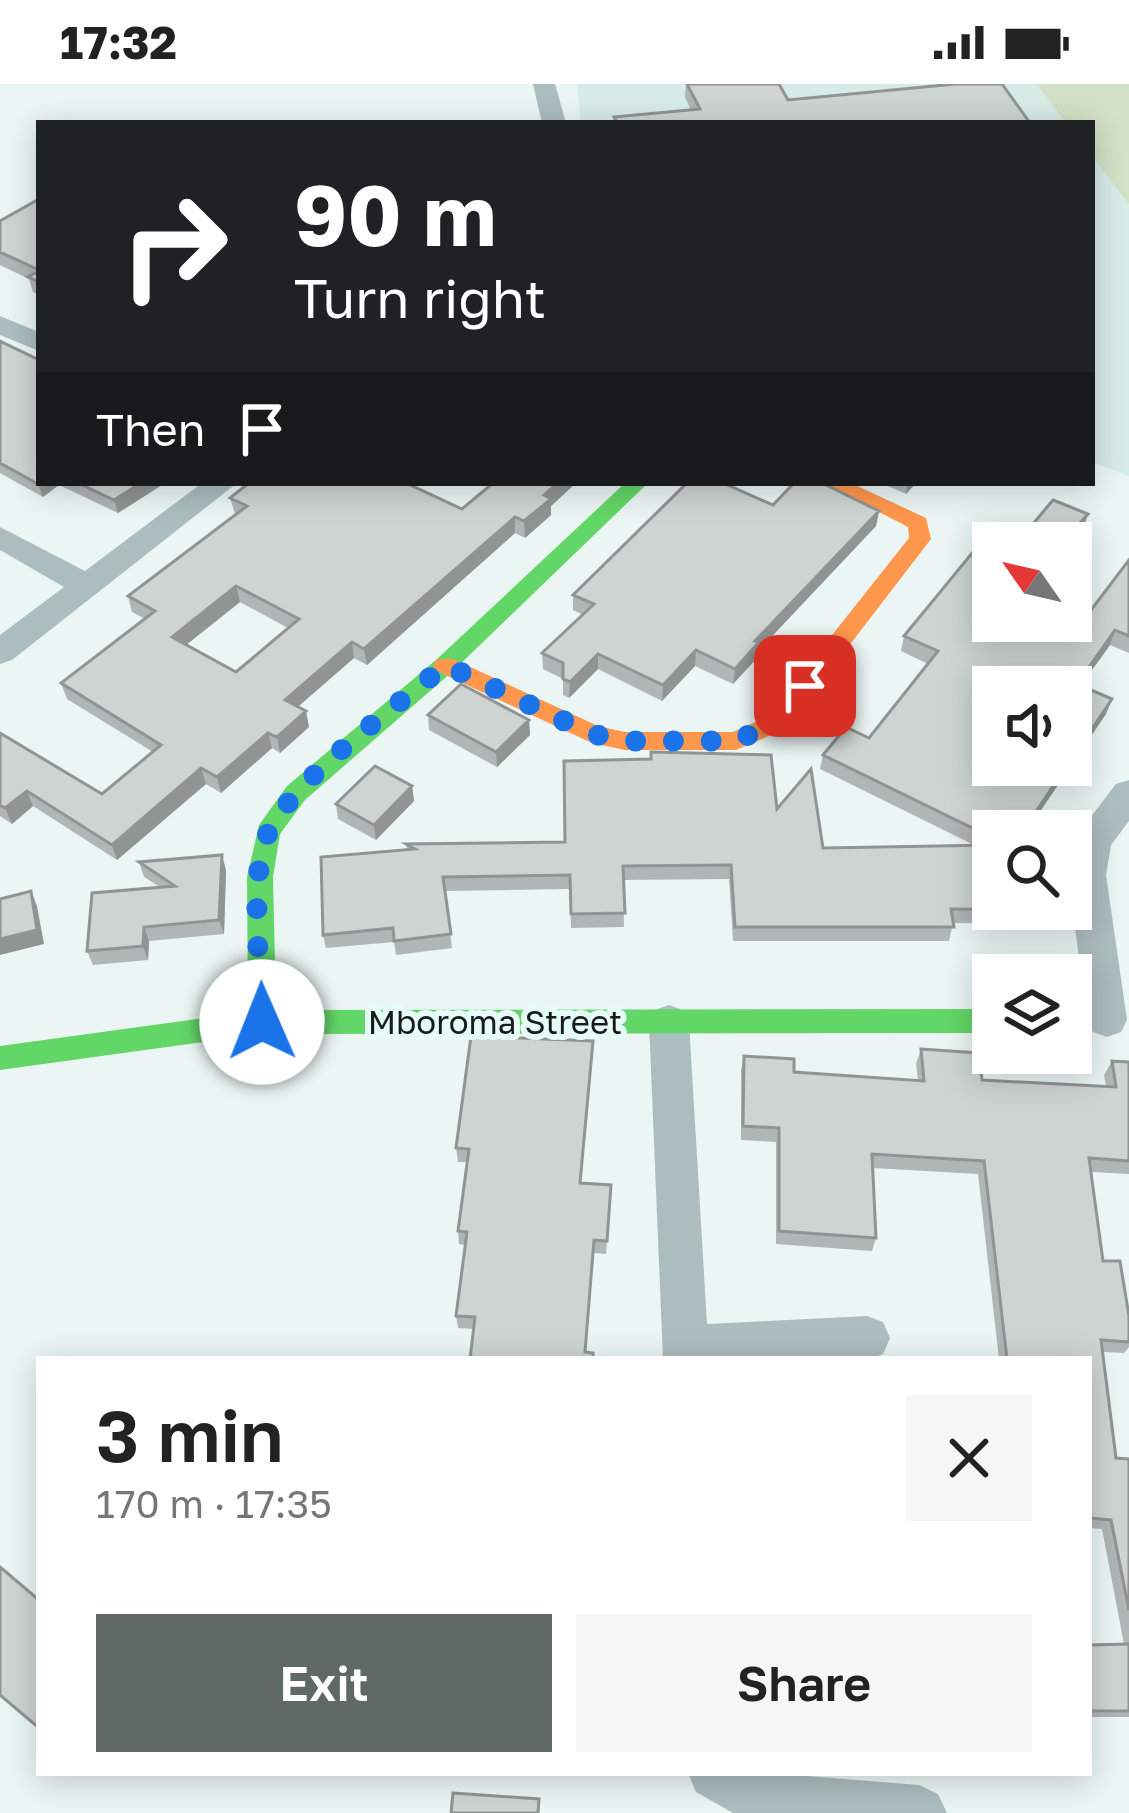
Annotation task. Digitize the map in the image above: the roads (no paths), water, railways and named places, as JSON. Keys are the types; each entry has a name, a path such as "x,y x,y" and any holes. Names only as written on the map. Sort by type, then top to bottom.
{"street":[{"path":"544,84 553,120"},
{"path":"0,324 36,342"},
{"path":"0,652 218,486"},
{"path":"262,1022 260,877 268,832 296,793 445,665 634,486"},
{"path":"445,665 592,734 626,741 736,741 776,722 920,539 918,523 841,486"},
{"path":"0,537 88,586"},
{"path":"1102,1020 1087,875 1093,841 1129,794"},
{"name":"Mboroma Street","path":"0,1058 262,1022 972,1021"},
{"path":"669,1022 686,1353 868,1338"},
{"path":"720,1776 765,1802 919,1813"}]}
